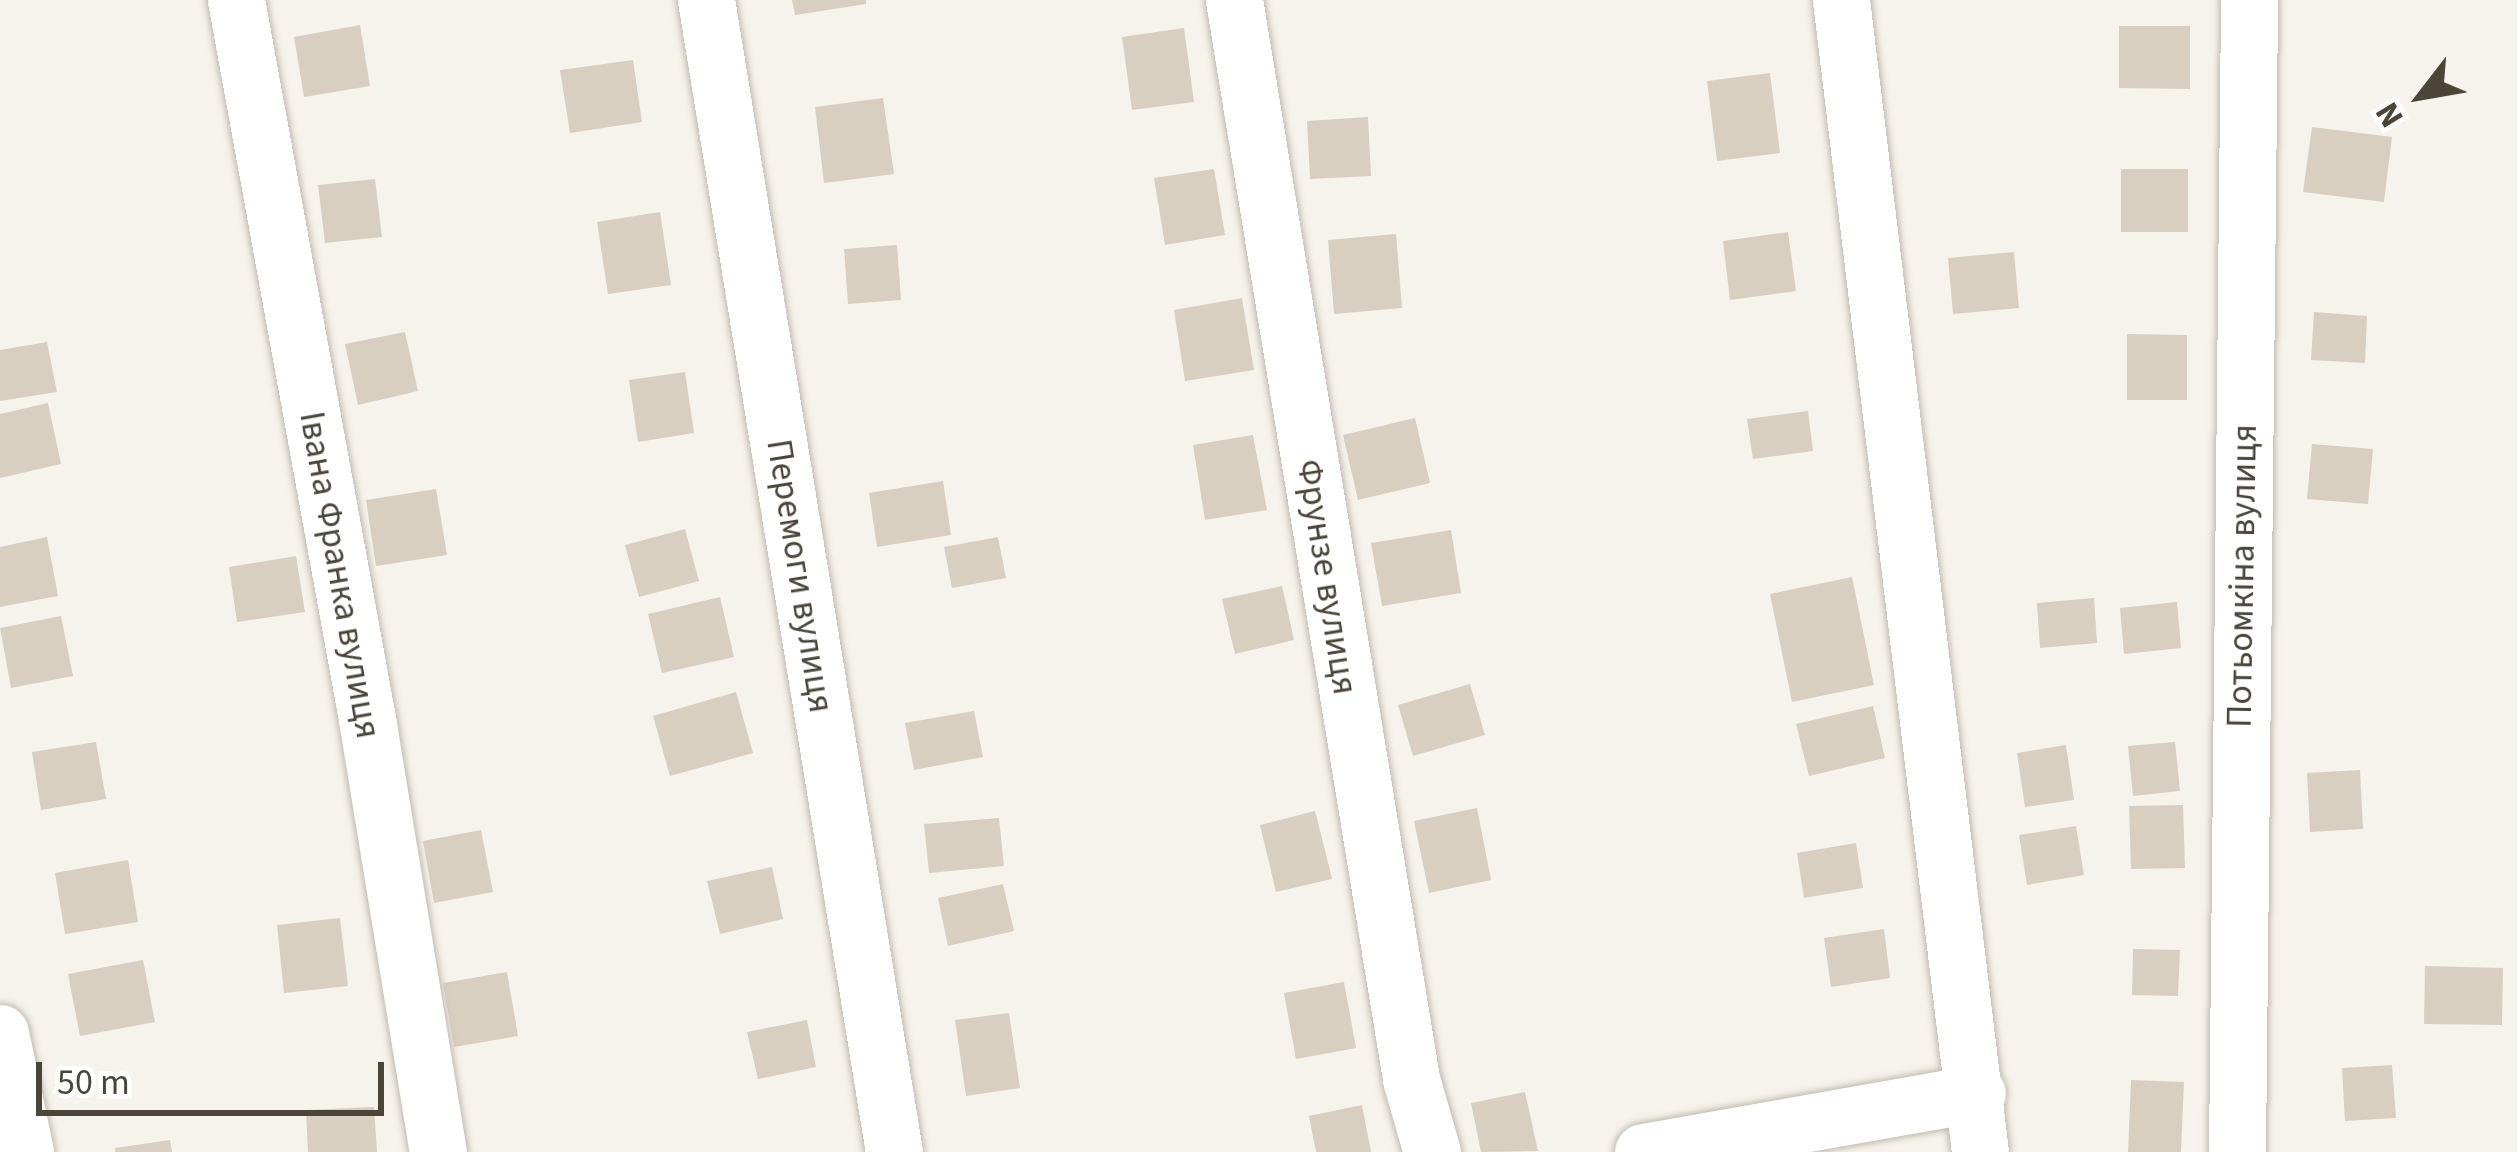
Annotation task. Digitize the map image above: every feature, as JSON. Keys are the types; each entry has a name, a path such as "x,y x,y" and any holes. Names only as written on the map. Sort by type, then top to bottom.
{"street":[{"name":"Івана Франка вулиця","path":"236,0 367,719 438,1152"},
{"name":"Перемоги вулиця","path":"706,0 894,1152"},
{"name":"Фрунзе вулиця","path":"1234,0 1411,1078 1432,1152"},
{"path":"1841,0 1977,1093 1980,1152"},
{"name":"Потьомкіна вулиця","path":"2237,1152 2249,0"},
{"path":"0,1034 25,1152"},
{"path":"1643,1152 1977,1093"}],"building":[{"path":"792,0 866,0 866,4 795,15"},
{"path":"360,25 370,86 304,97 294,37"},
{"path":"2119,26 2190,26 2190,89 2119,88"},
{"path":"1184,28 1194,102 1132,110 1122,37"},
{"path":"633,60 642,122 570,133 560,70"},
{"path":"1770,73 1780,153 1717,161 1707,81"},
{"path":"883,98 894,174 824,183 815,107"},
{"path":"1368,117 1371,176 1310,179 1307,121"},
{"path":"2312,127 2392,137 2384,202 2303,192"},
{"path":"1214,169 1225,235 1165,245 1154,178"},
{"path":"2121,169 2188,169 2188,232 2121,232"},
{"path":"375,179 382,237 325,243 318,185"},
{"path":"660,212 671,285 608,294 597,222"},
{"path":"1788,232 1796,291 1730,300 1723,241"},
{"path":"1396,234 1402,308 1334,314 1328,240"},
{"path":"897,245 901,300 848,304 844,249"},
{"path":"2014,252 2019,308 1953,314 1948,258"},
{"path":"1242,298 1254,370 1185,381 1174,310"},
{"path":"2314,312 2367,316 2365,363 2311,360"},
{"path":"405,332 418,391 358,405 345,344"},
{"path":"2127,334 2187,335 2187,400 2127,400"},
{"path":"47,342 57,392 0,401 0,350"},
{"path":"685,372 694,433 638,442 629,380"},
{"path":"48,403 61,464 0,478 0,414"},
{"path":"1808,411 1813,451 1753,459 1747,419"},
{"path":"1415,418 1430,483 1358,500 1343,435"},
{"path":"1253,435 1267,510 1205,520 1193,445"},
{"path":"2312,444 2373,449 2368,504 2307,499"},
{"path":"943,481 951,535 877,547 869,493"},
{"path":"436,489 447,555 376,566 366,500"},
{"path":"685,529 699,581 639,597 625,545"},
{"path":"1451,530 1461,593 1382,606 1371,543"},
{"path":"47,537 58,596 0,607 0,547"},
{"path":"998,537 1006,578 952,588 944,547"},
{"path":"296,556 305,612 237,622 229,567"},
{"path":"1852,577 1874,685 1792,702 1770,594"},
{"path":"1282,586 1294,640 1235,654 1222,599"},
{"path":"720,597 734,657 662,673 648,614"},
{"path":"2094,598 2097,643 2040,648 2037,603"},
{"path":"2177,602 2181,648 2124,654 2120,608"},
{"path":"61,616 73,676 11,688 0,628"},
{"path":"1470,684 1485,735 1413,756 1398,705"},
{"path":"736,692 753,753 670,776 653,716"},
{"path":"1873,706 1885,758 1809,776 1796,724"},
{"path":"974,711 983,757 914,770 905,723"},
{"path":"96,742 106,799 41,810 32,752"},
{"path":"2175,742 2180,791 2133,796 2128,746"},
{"path":"2066,745 2074,800 2025,807 2017,753"},
{"path":"2360,770 2363,829 2310,832 2307,773"},
{"path":"2183,805 2185,868 2131,869 2129,806"},
{"path":"1477,808 1491,880 1429,893 1414,821"},
{"path":"1315,811 1332,879 1276,892 1260,825"},
{"path":"999,818 1004,866 929,873 924,824"},
{"path":"2076,826 2084,875 2027,885 2019,835"},
{"path":"481,830 493,892 434,903 423,841"},
{"path":"1856,843 1863,888 1804,898 1797,853"},
{"path":"128,860 138,922 65,934 55,873"},
{"path":"772,867 783,919 720,934 707,881"},
{"path":"1003,884 1014,931 948,946 938,898"},
{"path":"340,918 348,986 284,993 277,925"},
{"path":"1884,929 1890,978 1831,987 1824,938"},
{"path":"2133,949 2180,950 2178,996 2132,995"},
{"path":"143,960 155,1022 80,1036 68,974"},
{"path":"2425,966 2503,968 2502,1025 2424,1024"},
{"path":"507,972 518,1036 454,1047 443,983"},
{"path":"1344,982 1356,1048 1296,1059 1284,993"},
{"path":"1009,1013 1020,1088 966,1096 955,1020"},
{"path":"807,1020 816,1067 758,1079 747,1032"},
{"path":"2392,1065 2396,1118 2345,1121 2342,1068"},
{"path":"2131,1080 2184,1082 2181,1152 2128,1152"},
{"path":"1525,1092 1538,1151 1481,1152 1471,1103"},
{"path":"1362,1105 1371,1152 1316,1152 1309,1116"},
{"path":"374,1107 377,1152 308,1152 306,1110"},
{"path":"170,1140 172,1152 115,1152 115,1148"}]}
